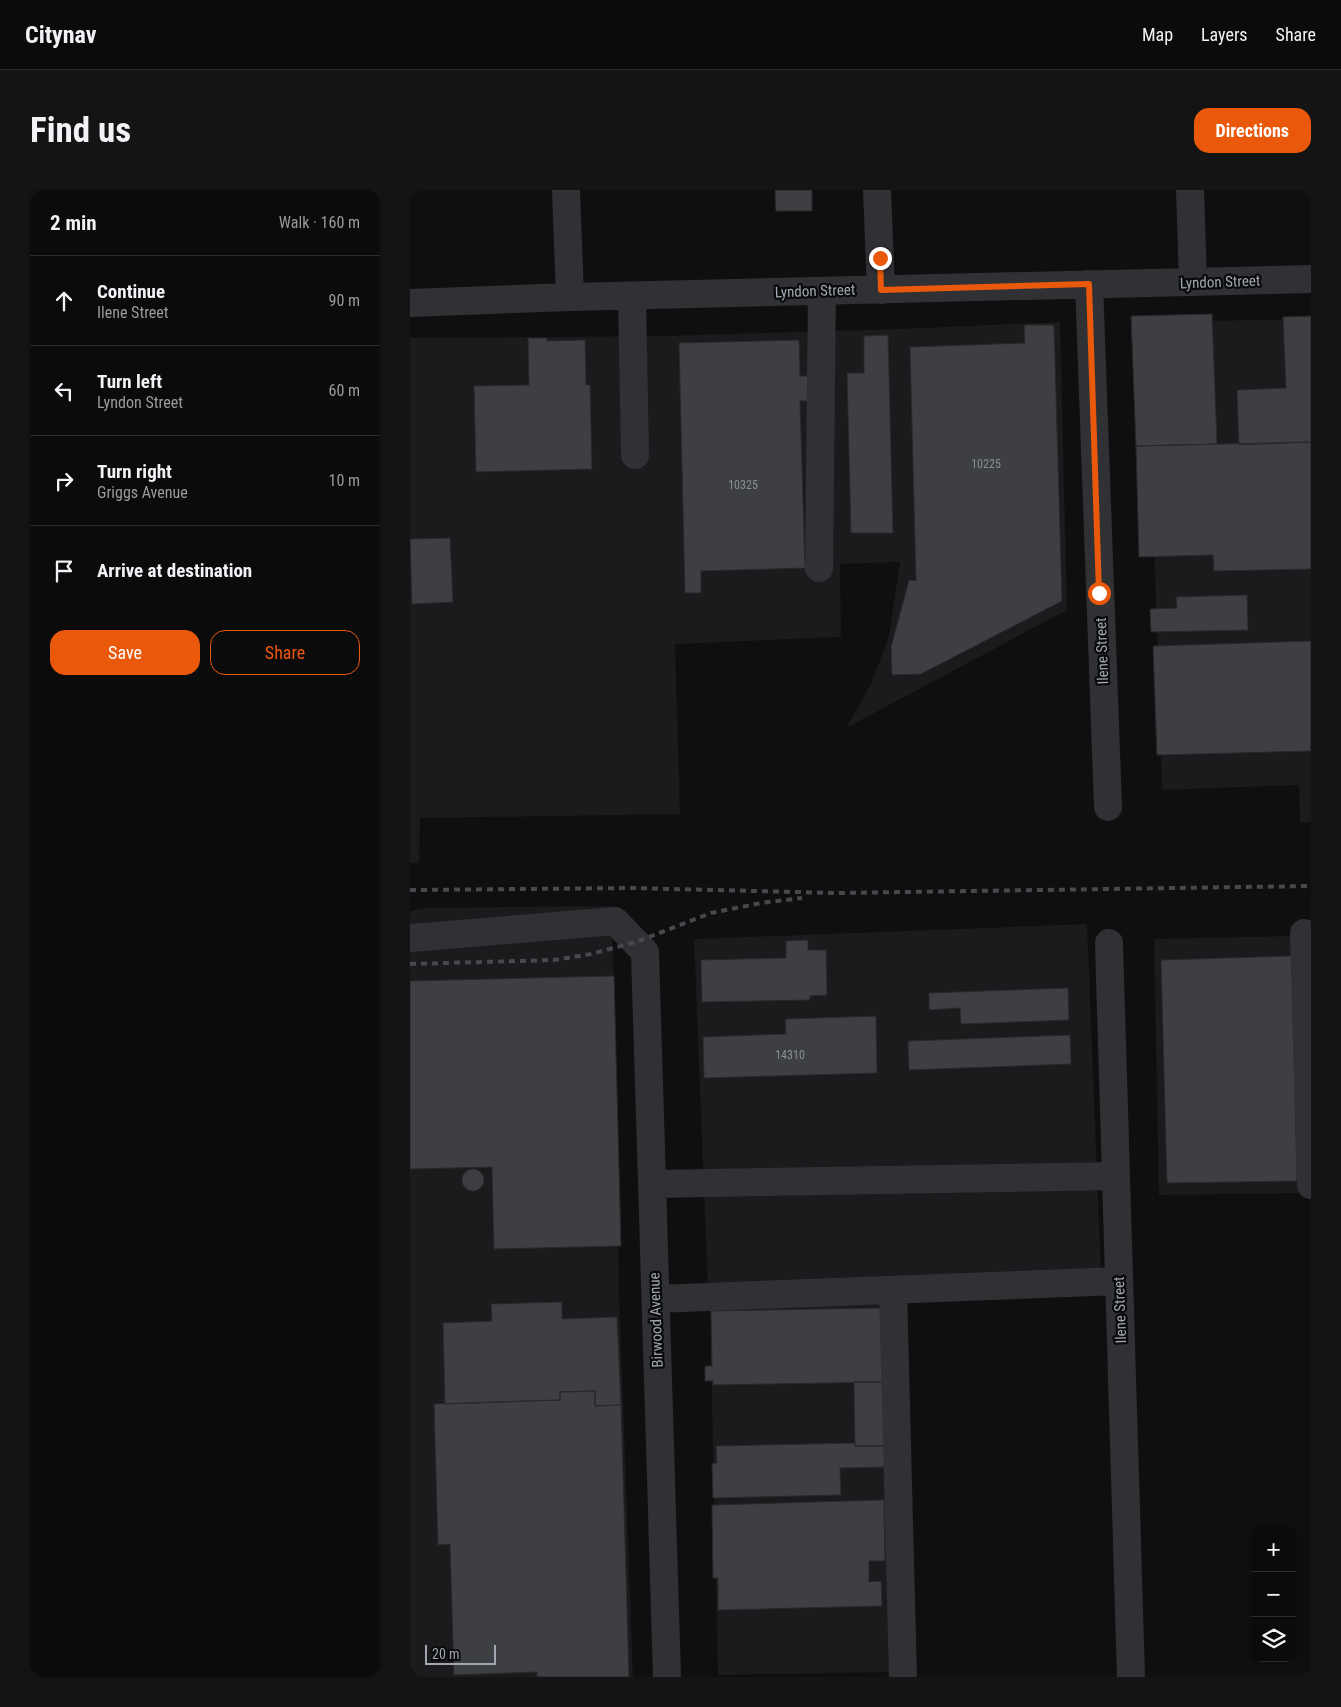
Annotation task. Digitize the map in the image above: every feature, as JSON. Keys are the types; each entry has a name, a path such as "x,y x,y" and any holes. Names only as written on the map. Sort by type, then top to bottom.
{"street":[{"path":"566,190 570,297"},
{"path":"877,190 881,290"},
{"path":"1190,190 1193,282"},
{"name":"Lyndon Street","path":"410,303 570,297 1311,279"},
{"name":"Ilene Street","path":"1089,284 1108,807"},
{"path":"819,568 822,292"},
{"path":"632,296 635,456"},
{"name":"Birwood Avenue","path":"410,938 615,921 645,952 667,1677"},
{"path":"1304,933 1311,1185"},
{"name":"Ilene Street","path":"1109,943 1131,1677"},
{"path":"653,1184 1116,1176"},
{"path":"656,1299 1119,1281"},
{"path":"893,1290 903,1677"}],"shaded area":[{"path":"1311,319 1311,822 1300,823 1299,785 1162,790 1147,322"},
{"path":"1060,322 1067,610 846,728 871,684 889,636 900,562 840,564 841,637 675,644 680,814 420,818 419,863 410,863 410,338 664,336"},
{"path":"612,906 619,1294 633,1677 410,1677 410,911 426,908"},
{"path":"1087,924 1101,1274 708,1289 694,939"},
{"path":"1295,936 1300,1193 1159,1195 1154,939"},
{"path":"884,1304 891,1672 718,1675 710,1307"}],"building":[{"path":"775,190 812,190 812,211 776,211"},
{"path":"1212,314 1217,444 1136,446 1131,316"},
{"path":"1311,316 1311,442 1239,445 1237,390 1286,388 1283,317"},
{"path":"1024,325 1054,325 1062,601 921,674 892,675 891,647 909,580 916,581 910,347 1025,343"},
{"path":"888,335 893,533 851,533 847,373 864,373 864,336"},
{"path":"528,338 547,338 547,341 585,340 586,385 590,385 592,469 476,472 474,386 529,385"},
{"path":"799,340 800,376 809,376 810,401 800,401 805,568 701,571 701,593 685,593 679,343"},
{"path":"1311,442 1311,569 1214,571 1213,555 1139,557 1136,446"},
{"path":"450,538 453,602 412,604 410,539"},
{"path":"1247,595 1248,630 1151,632 1150,609 1177,608 1176,597"},
{"path":"1311,641 1311,751 1157,755 1153,646"},
{"path":"808,940 808,950 826,950 827,995 810,996 810,1000 702,1002 701,960 786,958 786,941"},
{"path":"1292,956 1297,1181 1167,1183 1161,960"},
{"path":"614,976 621,1246 494,1249 492,1167 410,1169 410,981"},
{"path":"1068,988 1069,1020 961,1024 960,1008 929,1010 929,993"},
{"path":"876,1016 877,1073 704,1078 703,1037 786,1034 785,1019"},
{"path":"1070,1035 1071,1064 909,1070 908,1041"},
{"path":"473,1169 481,1172 484,1180 481,1188 473,1191 465,1188 462,1180 465,1172"},
{"path":"562,1302 562,1319 617,1317 621,1405 595,1406 595,1391 560,1392 560,1400 445,1404 443,1323 492,1321 491,1304"},
{"path":"882,1308 883,1382 713,1385 713,1381 705,1381 705,1366 712,1366 711,1311"},
{"path":"854,1382 883,1382 885,1446 855,1446"},
{"path":"595,1391 595,1406 621,1405 629,1677 537,1677 537,1672 454,1675 450,1544 438,1545 434,1404 560,1400 560,1392"},
{"path":"855,1443 855,1446 885,1446 885,1467 840,1468 841,1495 713,1498 712,1464 717,1463 716,1446"},
{"path":"884,1500 885,1561 869,1561 869,1582 881,1581 882,1606 718,1610 718,1578 713,1578 712,1505"}],"railway":[{"path":"410,890 633,888 837,893 1311,886"},
{"path":"410,964 554,960 591,954 636,942 711,913 761,903 802,898"}],"route":[{"path":"880,258 881,290 1089,284 1099,593"}]}
